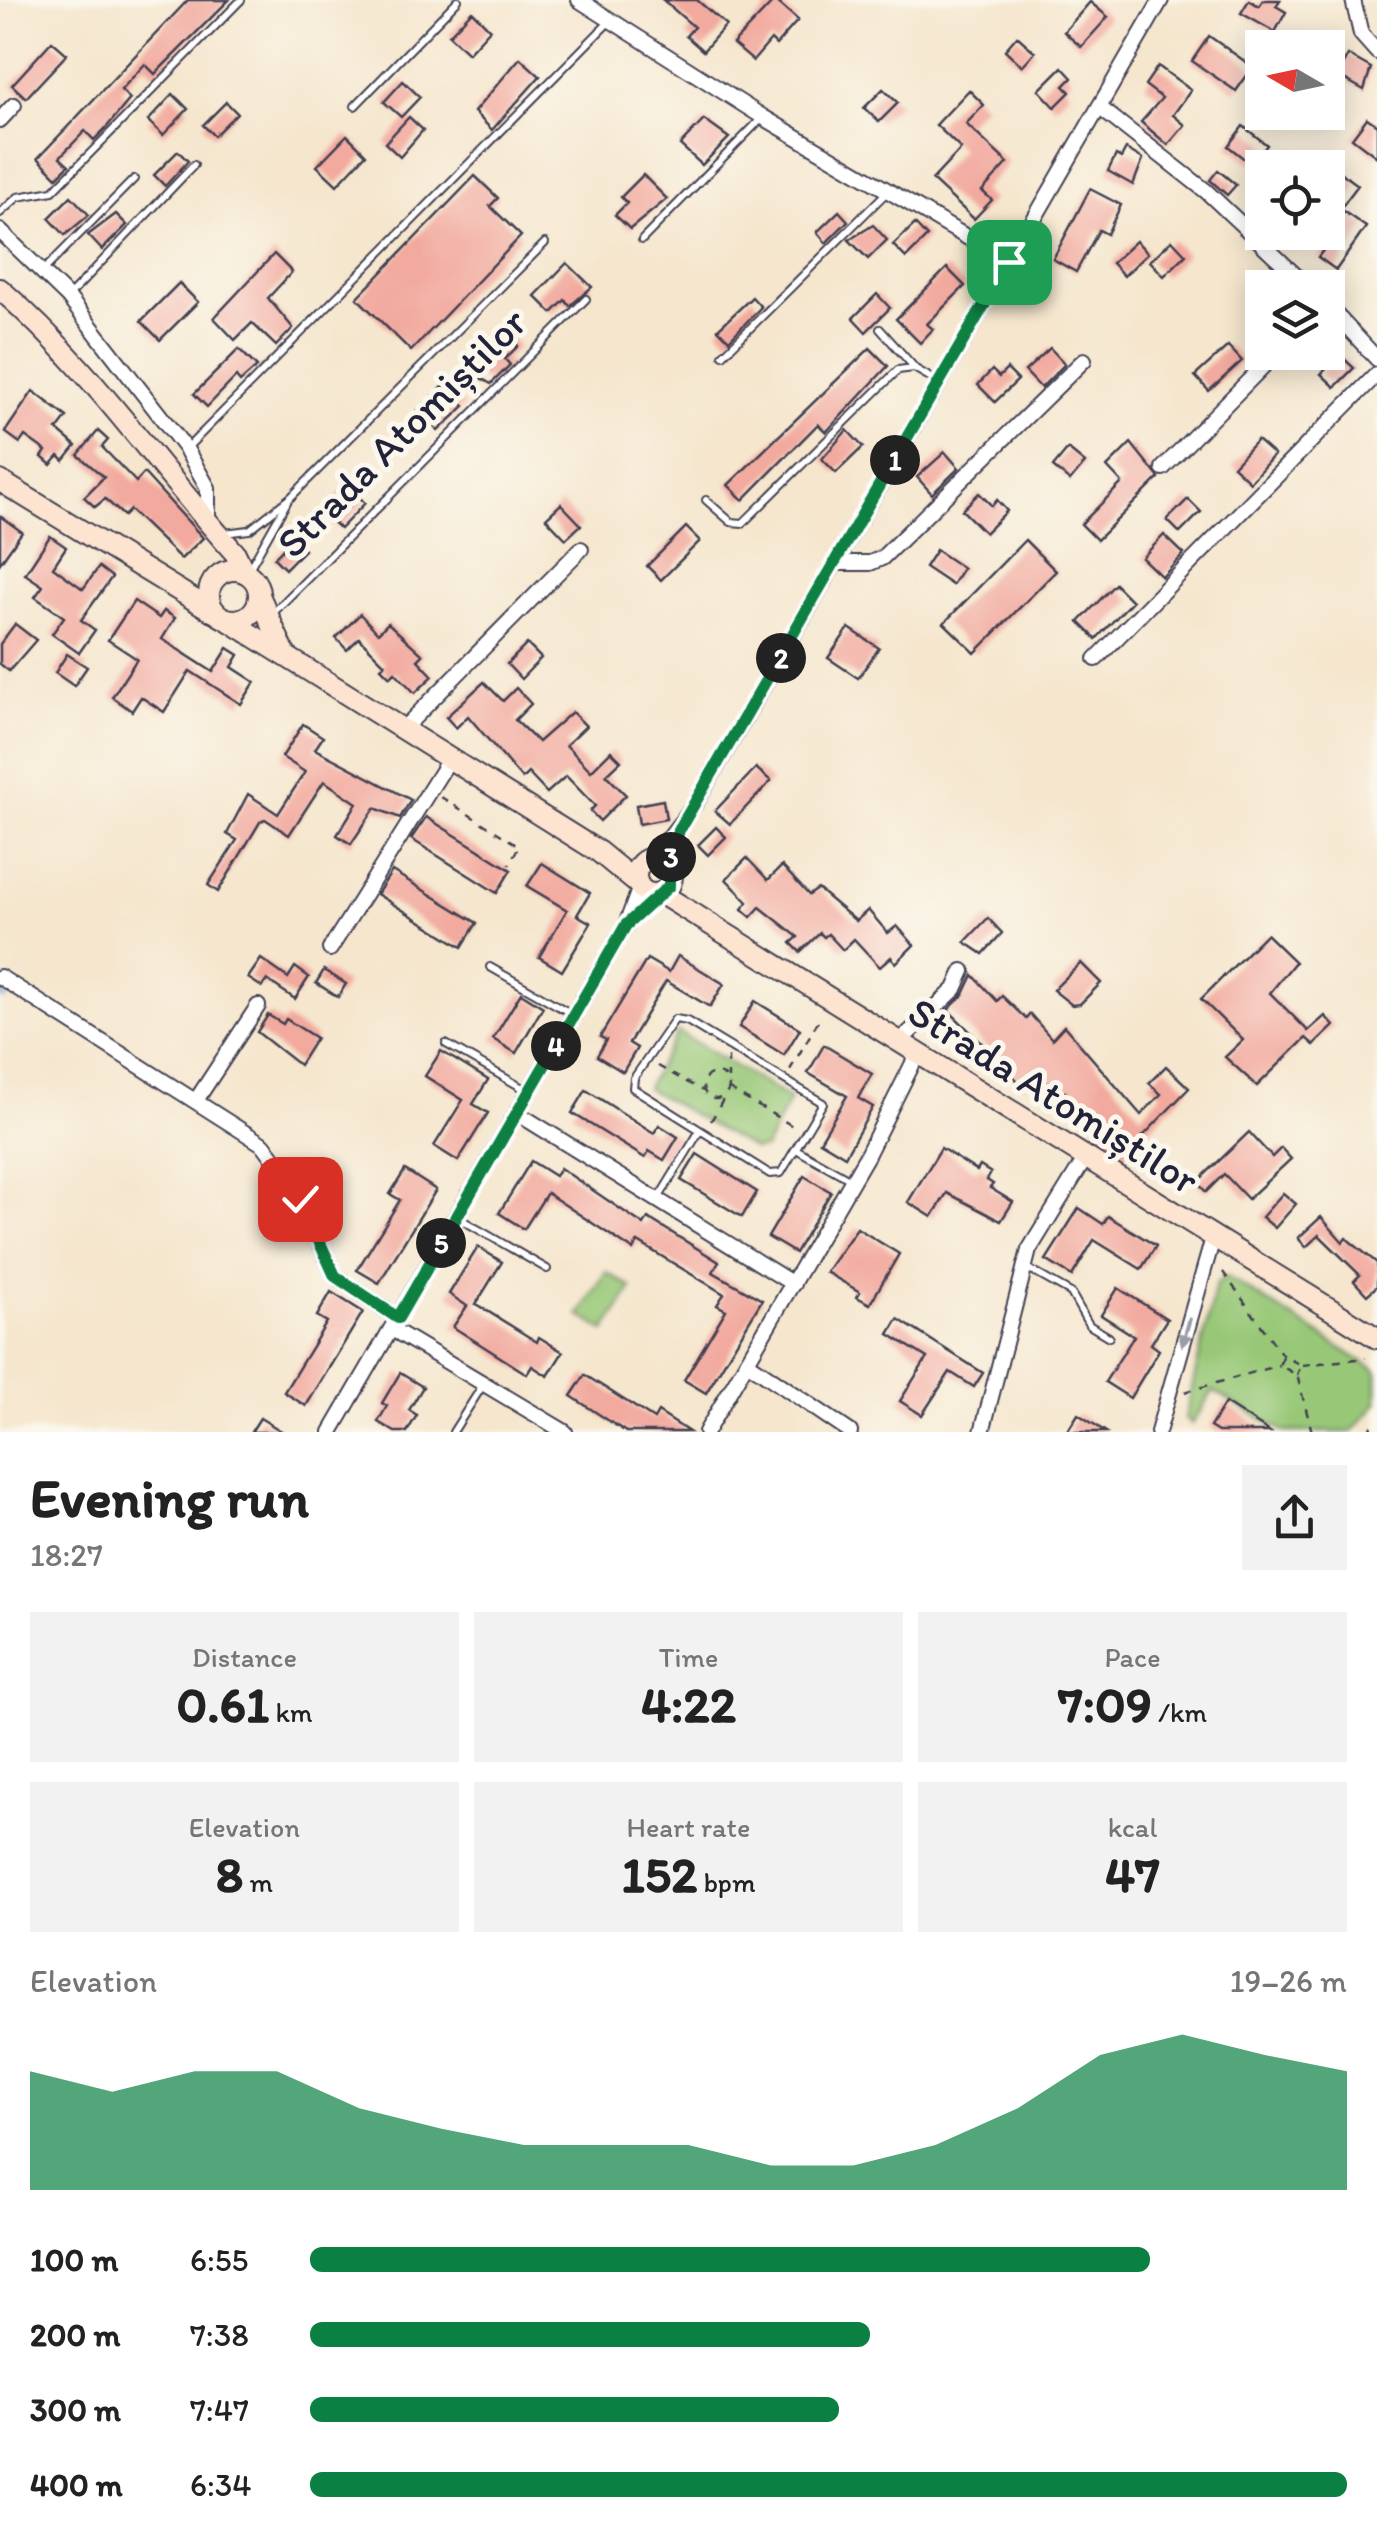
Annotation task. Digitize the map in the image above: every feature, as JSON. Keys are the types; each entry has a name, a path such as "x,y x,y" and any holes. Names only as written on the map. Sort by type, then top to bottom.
{"main road":[{"name":"Strada Atomiștilor","path":"0,289 83,368 235,552 239,572 259,595 285,654"},
{"path":"0,480 598,852 655,877"},
{"path":"177,590 210,586 239,572"},
{"path":"210,586 221,616"},
{"path":"221,616 253,612 259,595"},
{"name":"Strada Atomiștilor","path":"655,877 694,914 1377,1338"}],"street":[{"path":"579,0 763,117 1009,262"},
{"path":"332,1432 1161,0"},
{"path":"1353,0 1361,34 1377,52"},
{"path":"0,120 14,105"},
{"path":"1099,107 1206,191 1290,270"},
{"name":"Strada Atomiștilor","path":"0,230 68,297 186,448 208,488 213,527"},
{"path":"1345,324 1377,358"},
{"path":"836,563 882,558 1084,360"},
{"path":"1163,468 1259,370"},
{"path":"1096,659 1377,374"},
{"path":"404,729 581,548"},
{"path":"330,949 450,758"},
{"path":"898,1043 955,989 963,971"},
{"path":"0,977 197,1099 272,1154 292,1183 335,1276 484,1384 565,1432"},
{"path":"197,1099 258,1006"},
{"path":"706,1432 852,1181 917,1055"},
{"path":"517,1114 793,1284"},
{"path":"982,1432 1024,1266 1038,1231 1084,1159"},
{"path":"1158,1432 1214,1238"},
{"path":"747,1362 850,1432"}],"lane":[{"path":"0,213 18,198 52,191 242,0"},
{"path":"355,106 458,0"},
{"path":"186,448 610,20"},
{"path":"642,240 763,117"},
{"path":"68,297 194,165"},
{"path":"43,271 134,179"},
{"path":"723,355 888,190"},
{"path":"213,527 248,530 290,497 545,242"},
{"name":"Strada Atomiștilor","path":"269,617 586,299"},
{"path":"880,329 914,368 940,383"},
{"path":"706,500 730,522 743,523 898,370 914,368"},
{"path":"239,572 290,497"},
{"path":"490,967 574,1015"},
{"path":"675,1018 687,1020 728,1045 822,1103 781,1173 770,1174 633,1088 646,1059 675,1018"},
{"path":"446,1044 530,1092"},
{"path":"657,1200 701,1133"},
{"path":"796,1149 852,1181"},
{"path":"456,1216 547,1270"},
{"path":"1024,1266 1071,1293 1088,1325 1109,1337"},
{"path":"454,1432 484,1384"}],"path":[{"path":"430,790 519,846 509,865"},
{"path":"784,1080 820,1018"},
{"path":"701,1133 729,1089 728,1045"},
{"path":"646,1059 711,1098 724,1096"},
{"path":"704,1091 704,1081 712,1074 724,1075 728,1082"},
{"path":"729,1089 805,1134"},
{"path":"1223,1272 1284,1356 1301,1365 1366,1358"},
{"path":"1185,1392 1279,1365 1284,1356"},
{"path":"1279,1365 1296,1375"},
{"path":"1301,1365 1296,1375 1312,1432"},
{"path":"1367,1432 1377,1420"}],"green space":[{"path":"678,1032 790,1099 765,1148 755,1150 646,1088"},
{"path":"606,1272 632,1288 605,1331 579,1315"},
{"path":"1226,1276 1377,1371 1377,1403 1352,1432 1284,1432 1213,1391 1192,1424 1185,1418 1216,1284"}],"building":[{"path":"188,0 229,0 155,74 145,64 121,90 130,99 106,128 94,140 85,131 60,157 69,165 57,177 38,158"},
{"path":"663,0 697,0 726,25 703,51 686,36 694,27"},
{"path":"775,0 798,20 776,45 771,40 753,61 733,44"},
{"path":"1249,0 1259,6 1263,0 1280,0 1276,6 1286,12 1276,30 1241,13"},
{"path":"1090,2 1108,17 1081,47 1064,32"},
{"path":"472,11 490,29 468,53 449,35"},
{"path":"1017,36 1035,52 1022,66 1005,50"},
{"path":"1209,36 1245,61 1245,78 1236,91 1192,61"},
{"path":"52,41 67,54 26,98 12,85"},
{"path":"1348,55 1371,68 1364,90 1345,79"},
{"path":"520,58 540,76 492,130 474,112"},
{"path":"1158,66 1191,90 1173,115 1185,125 1168,145 1141,122 1162,98 1145,85"},
{"path":"1062,67 1072,78 1064,86 1070,92 1055,107 1039,90"},
{"path":"403,81 420,97 401,117 384,102"},
{"path":"883,89 898,103 879,122 864,108"},
{"path":"969,90 984,105 966,124 1008,163 982,191 992,200 974,219 932,180 961,149 936,125"},
{"path":"173,94 188,109 163,135 148,121"},
{"path":"226,102 237,113 214,136 203,125"},
{"path":"409,117 423,130 400,157 385,143"},
{"path":"1367,118 1377,125 1377,157 1352,138"},
{"path":"704,120 729,138 702,165 680,145"},
{"path":"1243,126 1267,145 1263,150 1245,150 1245,159 1228,146"},
{"path":"347,135 366,154 337,185 317,166"},
{"path":"1126,149 1143,159 1133,185 1108,171 1116,155 1121,158"},
{"path":"178,151 188,161 165,186 154,175"},
{"path":"1218,170 1236,185 1227,195 1210,180"},
{"path":"643,175 667,199 630,229 615,215 627,203 621,197"},
{"path":"1345,175 1358,185 1345,202"},
{"path":"475,176 498,198 490,206 521,236 411,351 357,298"},
{"path":"1090,189 1121,205 1107,234 1099,230 1076,272 1053,259"},
{"path":"71,196 89,215 65,235 49,218"},
{"path":"839,211 848,221 826,243 817,232"},
{"path":"1345,212 1366,227 1336,270 1318,257 1323,250 1345,250"},
{"path":"116,214 127,225 102,250 88,235"},
{"path":"915,224 927,237 906,258 893,245"},
{"path":"873,225 887,240 868,259 849,240"},
{"path":"1172,240 1186,255 1164,276 1150,261"},
{"path":"1136,241 1148,253 1124,276 1112,263"},
{"path":"274,254 292,272 268,298 293,328 276,346 252,323 235,340 214,318"},
{"path":"567,263 592,287 570,306 565,300 552,313 535,296"},
{"path":"947,268 965,286 927,324 933,329 920,343 896,319"},
{"path":"179,283 198,302 160,340 141,321"},
{"path":"877,294 890,308 866,332 853,318"},
{"path":"752,297 761,307 729,340 718,329"},
{"path":"510,336 518,346 505,359 510,365 491,384 472,373"},
{"path":"1228,346 1242,361 1209,391 1195,376"},
{"path":"870,348 888,366 826,432 818,424 743,500 728,485"},
{"path":"1050,348 1065,364 1041,388 1025,371"},
{"path":"239,349 257,367 240,382 236,377 207,407 194,394"},
{"path":"1345,360 1354,368 1335,387 1321,374 1325,370 1345,370"},
{"path":"1007,369 1018,380 995,402 978,385 992,370 999,377"},
{"path":"445,385 465,406 438,431 418,410"},
{"path":"33,391 67,417 57,430 76,446 64,461 59,456 51,465 42,457 46,451 25,436 20,443 5,432"},
{"path":"847,430 863,447 836,473 822,459"},
{"path":"98,431 108,440 102,447 136,482 144,473 203,538 181,559 130,510 124,516 105,499 95,507 84,497 104,477 78,455"},
{"path":"1257,440 1274,455 1250,482 1233,466"},
{"path":"1131,443 1159,478 1097,540 1081,524 1122,483 1107,467"},
{"path":"1068,449 1085,463 1070,481 1053,467"},
{"path":"945,452 959,468 932,494 917,477"},
{"path":"348,486 365,503 340,529 322,512"},
{"path":"979,493 992,506 997,500 1007,511 985,533 962,510"},
{"path":"1188,499 1201,512 1180,533 1167,520"},
{"path":"561,504 581,525 566,539 546,518"},
{"path":"0,516 22,532 0,563"},
{"path":"686,527 700,541 661,580 647,566"},
{"path":"1164,535 1184,554 1162,577 1142,558"},
{"path":"50,536 66,547 53,567 83,589 99,567 112,577 81,620 95,630 79,653 52,634 64,617 35,597 43,586 25,574"},
{"path":"293,539 304,550 285,569 274,558"},
{"path":"1025,540 1056,571 975,653 944,623"},
{"path":"936,550 963,568 952,585 925,567"},
{"path":"1115,584 1132,601 1096,639 1079,622"},
{"path":"134,601 159,618 164,611 175,618 162,639 213,672 228,648 239,655 232,667 255,682 241,704 190,671 164,712 141,697 132,711 112,697 137,659 108,640"},
{"path":"360,614 378,633 388,623 423,655 418,660 433,676 415,693 395,672 390,677 381,668 385,664 359,638 347,650 336,638"},
{"path":"15,624 36,640 9,671 0,664 0,644"},
{"path":"849,628 879,648 858,678 828,658"},
{"path":"527,644 541,658 521,679 507,664"},
{"path":"67,654 87,667 74,686 55,673"},
{"path":"484,682 503,701 516,688 531,704 515,720 538,742 572,712 586,726 566,745 591,771 611,751 621,761 606,775 626,795 600,821 590,811 595,806 566,776 547,793 528,773 522,779 468,716 456,728 446,717"},
{"path":"303,724 323,737 315,749 411,800 400,818 375,808 351,844 337,835 357,803 324,781 289,835 265,819 260,822 218,892 208,885 237,840 227,834 248,794 278,814 305,772 282,757"},
{"path":"756,768 771,781 730,824 715,811"},
{"path":"663,800 666,819 639,824 636,805"},
{"path":"426,817 511,870 497,893 411,839"},
{"path":"716,827 726,837 708,855 698,845"},
{"path":"747,858 768,880 782,866 809,895 818,889 856,921 868,910 888,933 897,926 914,945 896,963 891,957 880,967 854,939 843,950 828,934 824,937 820,933 800,952 791,943 798,937 760,907 751,917 742,909 748,902 726,879"},
{"path":"542,863 590,893 577,915 591,923 562,971 539,957 567,910 527,886"},
{"path":"392,871 477,923 462,947 377,894"},
{"path":"988,918 1002,933 983,954 965,942"},
{"path":"1266,934 1295,962 1270,993 1308,1031 1325,1016 1334,1026 1314,1045 1306,1038 1257,1086 1225,1057 1243,1040 1201,999"},
{"path":"678,956 724,984 710,1007 666,981 629,1043 637,1048 623,1072 597,1056 606,1040 600,1037 647,959 669,972"},
{"path":"261,959 288,978 295,967 309,977 295,999 267,980 262,987 248,978"},
{"path":"1081,963 1101,983 1080,1004 1072,1005 1053,990"},
{"path":"324,970 346,984 338,997 316,983"},
{"path":"973,975 997,1001 1002,996 1026,1019 1030,1014 1052,1039 1064,1026 1141,1115 1161,1094 1149,1083 1166,1066 1189,1088 1124,1156 1065,1092 1060,1097 1038,1074 1023,1087 1002,1063 993,1072 981,1064 992,1053 948,1010 964,994"},
{"path":"521,993 543,1007 516,1053 493,1039"},
{"path":"755,1001 800,1029 784,1055 739,1027"},
{"path":"268,1015 283,1024 286,1019 316,1038 299,1065 257,1032"},
{"path":"824,1045 872,1074 858,1098 873,1107 845,1156 820,1141 847,1096 808,1073"},
{"path":"441,1051 488,1080 473,1104 488,1113 458,1161 434,1146 463,1100 425,1076"},
{"path":"586,1090 654,1133 659,1125 678,1137 664,1160 649,1151 645,1158 572,1113"},
{"path":"1249,1132 1272,1157 1281,1148 1291,1159 1248,1199 1224,1174 1206,1192 1197,1182"},
{"path":"941,1148 977,1171 980,1166 991,1173 987,1180 993,1184 990,1188 1013,1202 1001,1221 947,1193 932,1217 908,1202"},
{"path":"697,1154 757,1192 742,1217 681,1180"},
{"path":"531,1161 555,1176 560,1168 644,1225 648,1218 719,1262 713,1272 762,1300 706,1393 684,1380 726,1310 717,1305 724,1294 638,1242 633,1250 547,1193 524,1229 499,1213"},
{"path":"405,1170 436,1190 379,1283 357,1270 400,1200 390,1194"},
{"path":"804,1176 831,1192 795,1253 768,1237"},
{"path":"1283,1193 1296,1204 1275,1228 1262,1217"},
{"path":"1079,1208 1103,1224 1108,1216 1156,1246 1141,1269 1094,1240 1072,1276 1046,1260"},
{"path":"1321,1217 1343,1242 1346,1238 1377,1263 1377,1286 1367,1295 1354,1281 1360,1275 1319,1235 1306,1247 1298,1238"},
{"path":"857,1228 899,1254 870,1304 857,1297 860,1292 826,1272"},
{"path":"478,1247 502,1262 476,1304 537,1342 539,1337 563,1352 548,1376 532,1366 527,1374 453,1327 467,1306 449,1294"},
{"path":"1118,1288 1167,1319 1151,1344 1159,1350 1130,1398 1105,1382 1134,1336 1101,1315"},
{"path":"331,1292 363,1312 306,1406 284,1392 327,1322 317,1316"},
{"path":"898,1319 983,1373 974,1387 950,1372 922,1415 900,1401 927,1358 889,1334"},
{"path":"400,1373 423,1387 409,1410 417,1415 407,1432 395,1432 378,1422 387,1406 382,1403"},
{"path":"585,1375 654,1419 658,1412 689,1432 626,1432 571,1396"},
{"path":"1225,1403 1270,1432 1218,1432 1210,1427"},
{"path":"1078,1414 1106,1432 1067,1432"},
{"path":"260,1418 283,1432 251,1432"}],"waterway":[{"path":"0,995 5,998"}],"route":[{"path":"300,1199 335,1276 398,1318 626,925 669,886 669,866 679,830 1009,262"}]}
